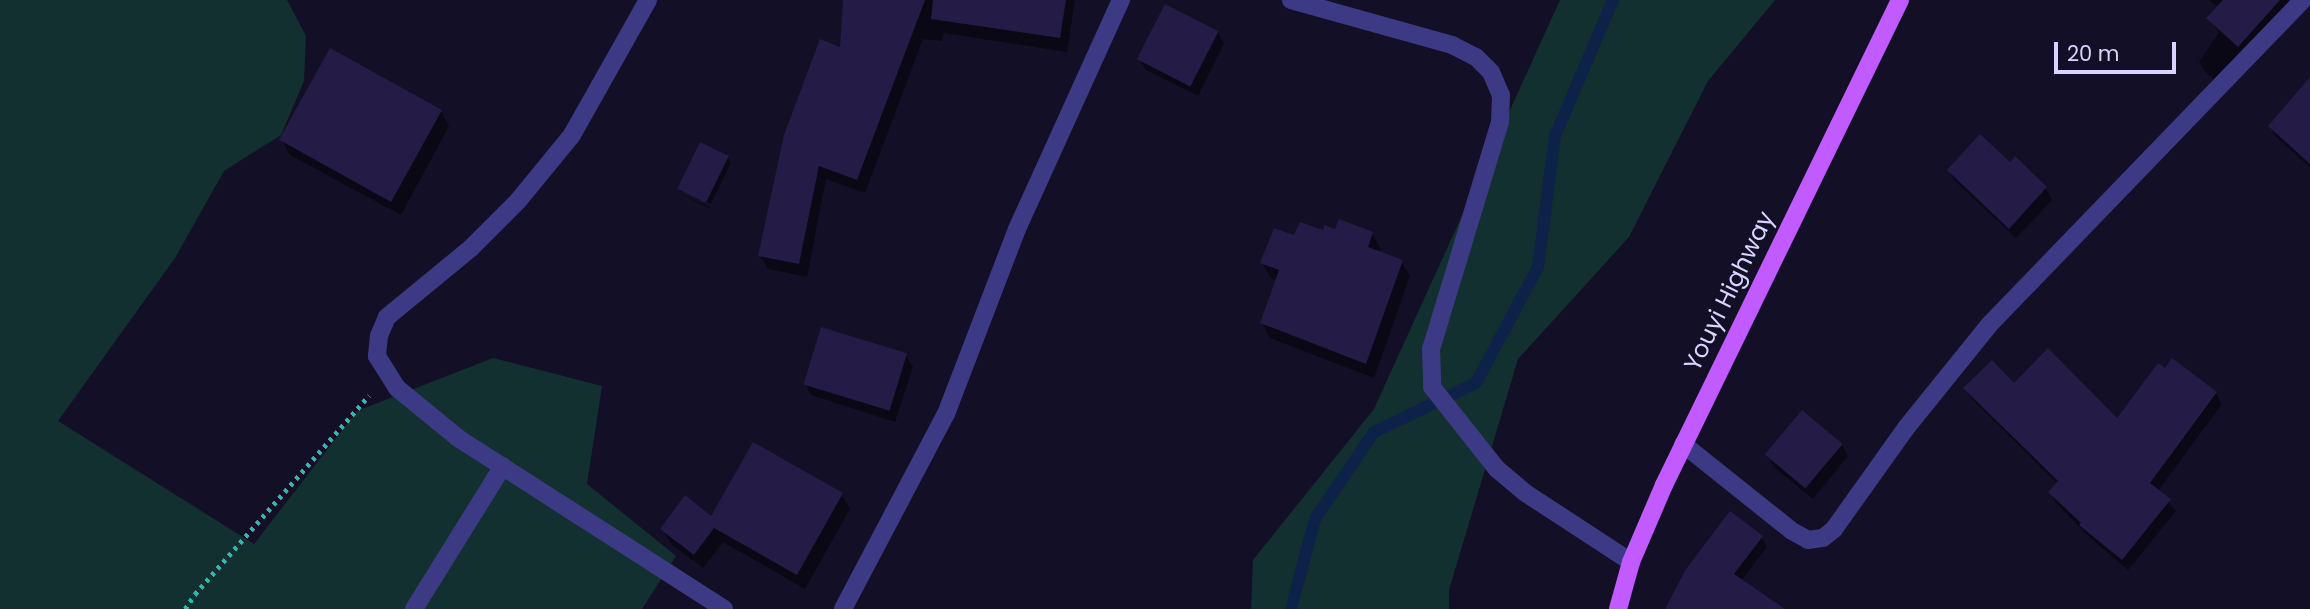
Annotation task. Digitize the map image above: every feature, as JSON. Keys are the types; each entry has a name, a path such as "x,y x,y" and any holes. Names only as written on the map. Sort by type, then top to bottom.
{"main road":[{"name":"Youyi Highway","path":"1618,609 1631,562 1683,444 1900,0"}],"street":[{"path":"648,0 572,135 518,201 471,248 387,317 379,336 377,356 386,375 397,388 458,438 724,609"},
{"path":"843,609 946,414 1017,229 1121,0"},
{"path":"1291,0 1452,45 1476,57 1491,72 1501,95 1500,122 1431,349 1432,387 1497,469 1524,492 1631,562"},
{"path":"1683,444 1792,531 1808,540 1823,538 1833,529 1906,428 1989,324 2303,0"},
{"path":"414,609 503,467"}],"path":[{"path":"185,609 195,594 386,375"}],"green space":[{"path":"0,0 287,0 306,36 304,81 281,135 224,171 175,258 58,421 254,544 357,411 493,358 602,386 587,484 676,556 642,609 0,609"},
{"path":"1560,0 1775,0 1708,81 1629,237 1518,359 1449,590 1449,609 1251,609 1253,560 1374,409"}],"building":[{"path":"843,0 925,0 857,180 819,166 799,264 758,256 784,135 820,39 840,47"},
{"path":"933,0 1066,0 1060,38 931,19"},
{"path":"2223,0 2280,0 2238,47 2206,18"},
{"path":"1165,4 1218,31 1190,86 1137,59"},
{"path":"330,48 442,110 391,202 279,140"},
{"path":"2310,77 2310,164 2268,126"},
{"path":"1980,134 2010,162 2015,156 2047,187 2009,229 1947,170"},
{"path":"700,142 729,156 706,203 677,189"},
{"path":"1339,219 1373,232 1368,247 1403,260 1366,364 1260,323 1279,270 1260,263 1274,228 1294,235 1300,222 1323,230 1324,225 1335,229"},
{"path":"821,327 907,353 890,411 803,384"},
{"path":"2048,348 2117,418 2158,363 2165,368 2172,358 2217,392 2150,483 2171,499 2122,560 2079,525 2081,523 2048,492 2058,481 1963,388 1992,360 2014,383"},
{"path":"1802,410 1843,444 1805,488 1765,454"},
{"path":"753,442 843,493 797,575 714,528 694,555 660,529 685,495 711,516"},
{"path":"1730,511 1763,536 1734,574 1785,609 1665,609 1686,569"}],"waterway":[{"path":"1291,609 1315,519 1374,432 1476,383 1538,267 1555,136 1613,0"}]}
